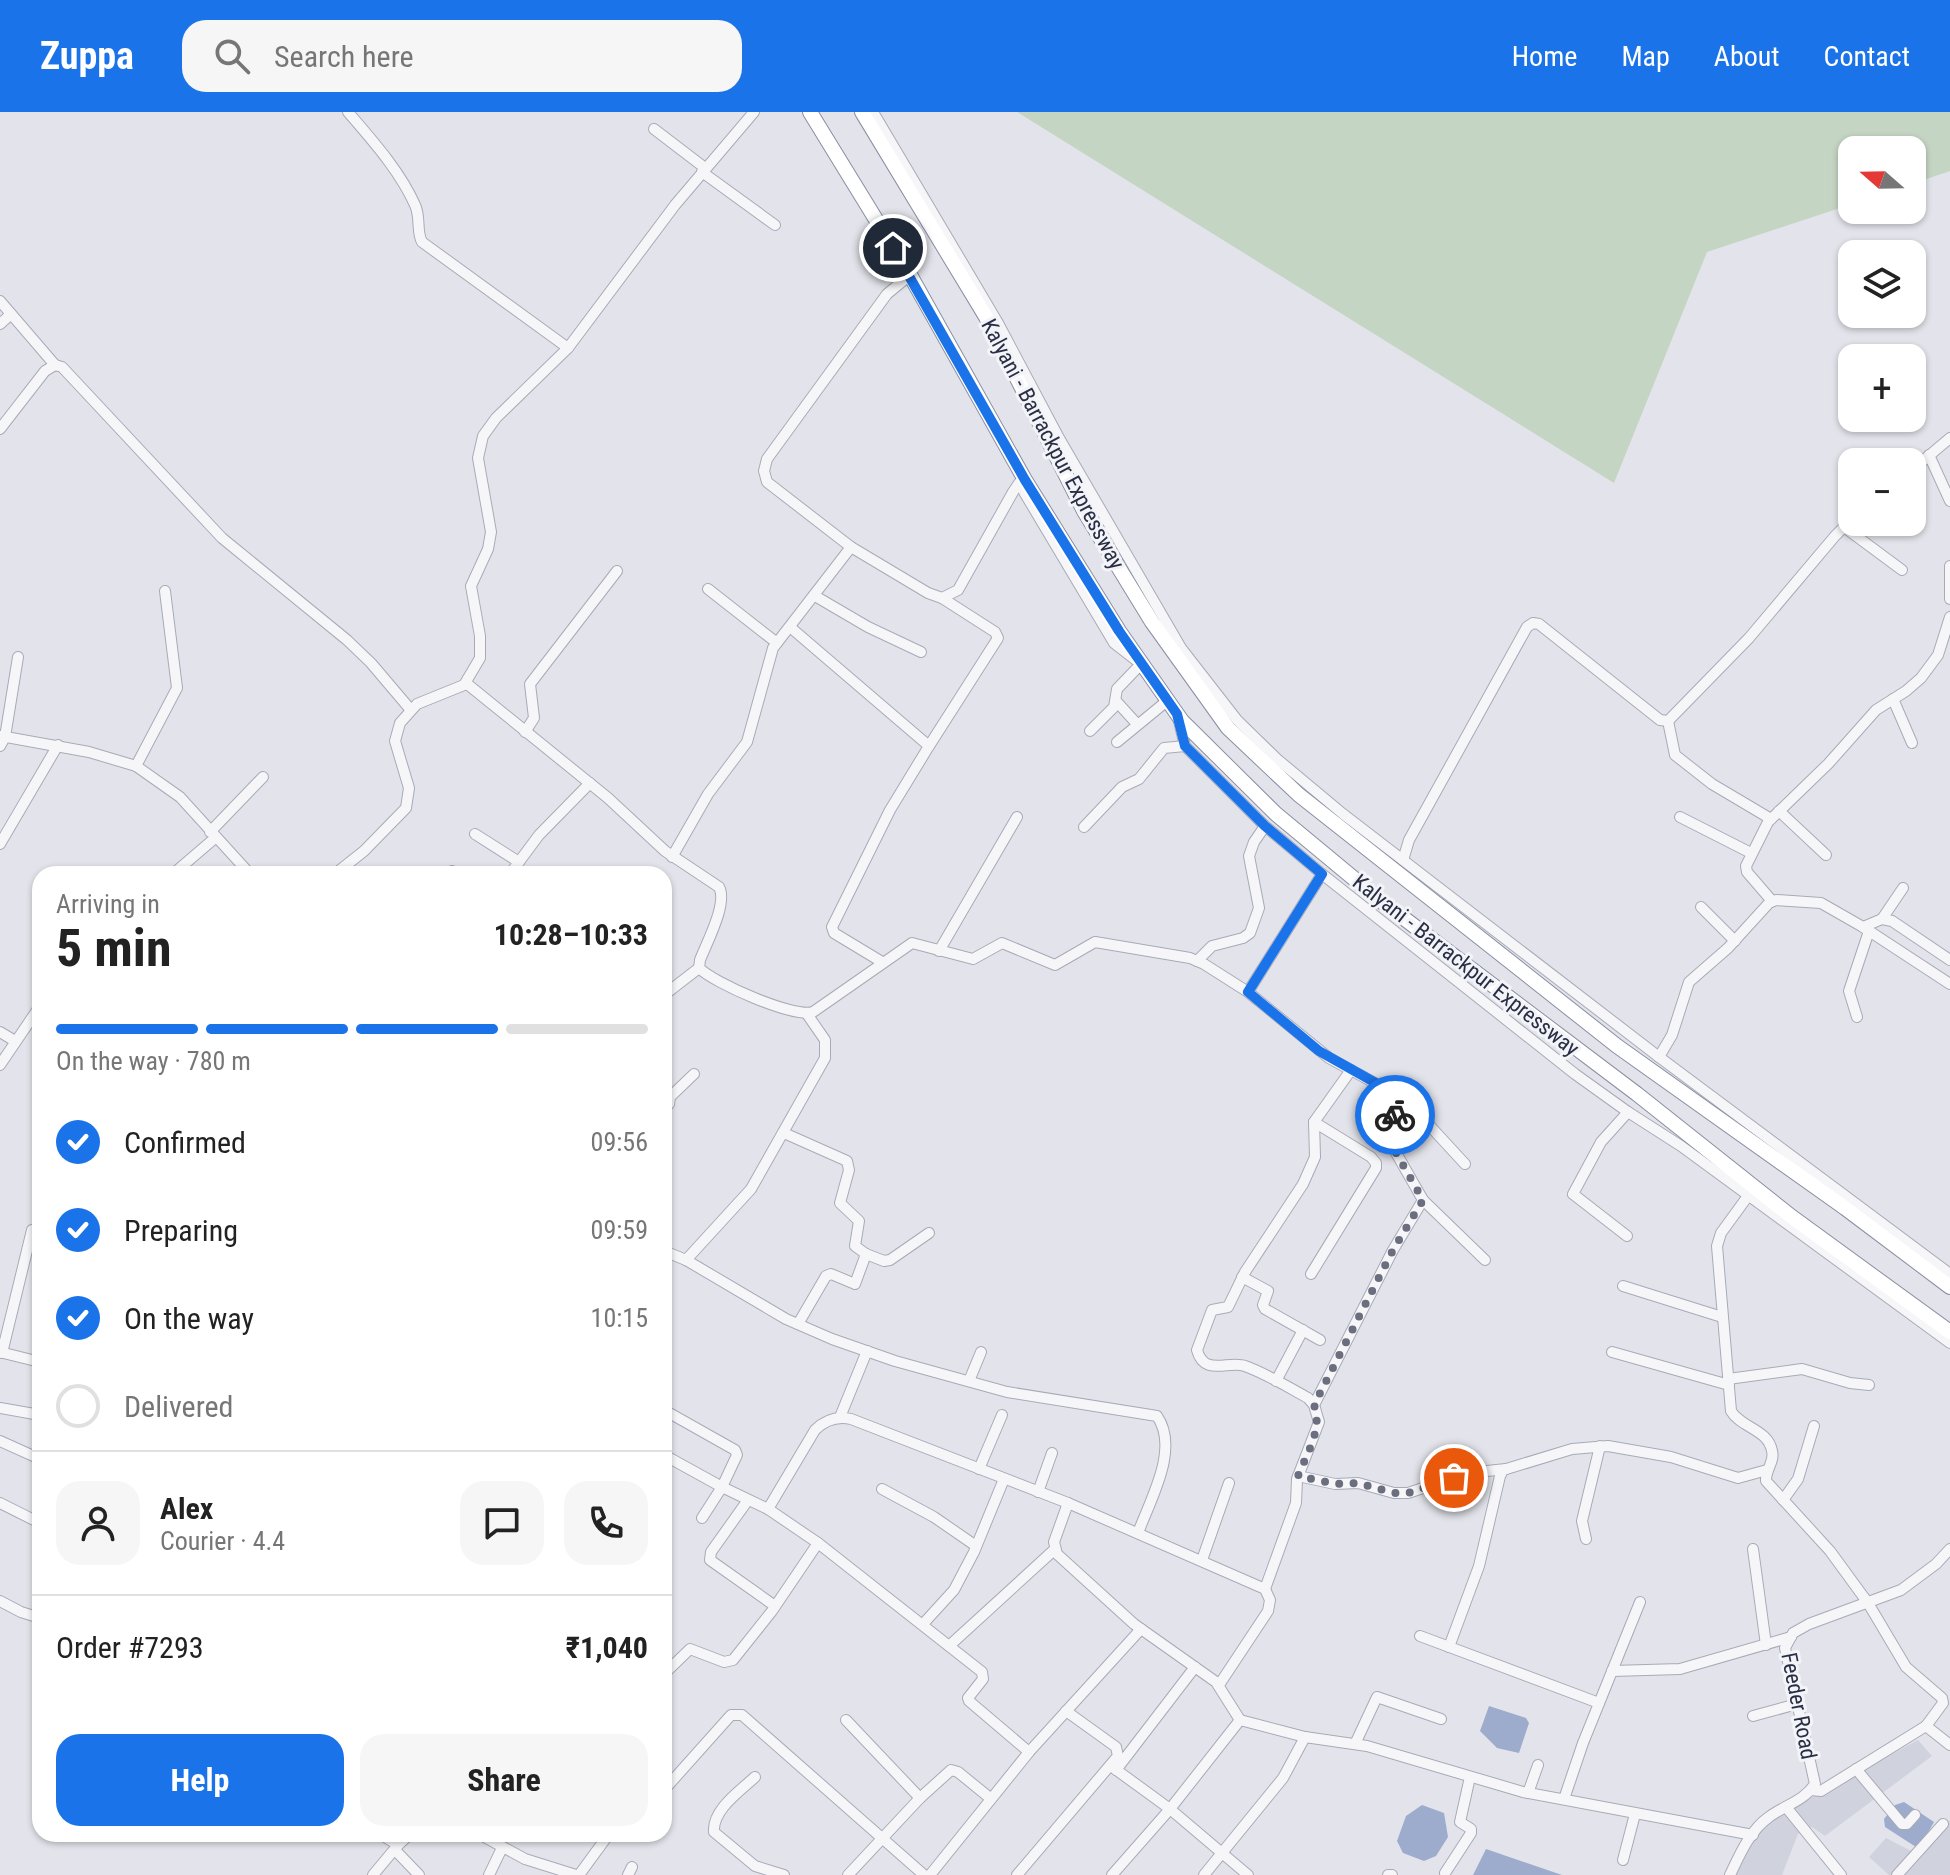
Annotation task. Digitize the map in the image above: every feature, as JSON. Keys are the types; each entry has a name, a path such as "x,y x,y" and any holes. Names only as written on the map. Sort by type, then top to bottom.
{"highway":[{"name":"Kalyani - Barrackpur Expressway","path":"810,112 1022,482 1177,714 1276,814 1381,901 1637,1094 1792,1217 1950,1332"},
{"name":"Kalyani - Barrackpur Expressway","path":"862,112 944,237 1084,511 1152,622 1228,728 1299,795 1617,1046 1845,1208 1950,1287"}],"street":[{"path":"348,112 373,141 414,202 420,217 422,242 568,348"},
{"path":"345,866 406,808 409,788 396,736 400,723 410,709 466,683 477,666 480,650 471,586 490,542 478,458 480,441 496,418 568,348 635,255 754,112"},
{"path":"803,112 907,277 882,299 765,465 767,482 851,547 928,593 942,598 995,632 998,641 890,810 832,927 834,933 882,962"},
{"path":"873,112 944,237 998,323 1059,438 1181,648 1237,720 1277,759 1403,860 1659,1057 1950,1274"},
{"path":"654,129 775,225"},
{"path":"0,301 55,365 62,367 222,538 347,640 410,709"},
{"path":"0,324 11,314"},
{"path":"0,429 45,371 55,365"},
{"path":"1926,458 1950,438"},
{"path":"1929,455 1950,501"},
{"path":"942,598 951,595 963,583 1022,482"},
{"path":"1668,721 1749,638 1838,535"},
{"path":"1863,536 1902,570"},
{"path":"672,857 708,794 747,742 770,656 777,643 851,547"},
{"path":"1950,566 1950,599"},
{"path":"525,732 535,714 530,684 617,571"},
{"path":"708,589 777,643"},
{"path":"136,766 177,688 165,591"},
{"path":"815,596 868,627 921,652"},
{"path":"1772,901 1747,872 1746,862 1751,853 1775,815 1828,764 1876,710 1913,686 1932,665 1950,618"},
{"path":"1403,860 1409,840 1527,627 1533,623 1539,624 1660,720 1668,721"},
{"path":"790,627 929,746"},
{"path":"18,657 2,740 58,745 113,757 136,766 174,792 242,866"},
{"path":"1137,724 1117,702 1117,689 1141,664"},
{"path":"466,683 590,783 672,857 714,882 722,892 721,904 699,968 672,989"},
{"path":"1893,699 1912,743"},
{"path":"1117,742 1167,701"},
{"path":"1090,731 1117,702"},
{"path":"1177,714 1185,746 1265,826 1322,874 1575,1074 1681,1146 1950,1343"},
{"path":"1668,721 1675,755 1712,784 1775,815 1826,855"},
{"path":"0,844 58,745"},
{"path":"1084,827 1122,787 1139,779 1164,748 1185,746"},
{"path":"181,866 213,835 263,777"},
{"path":"516,866 539,835 590,783"},
{"path":"939,951 1017,817"},
{"path":"1680,817 1751,853"},
{"path":"1197,961 1212,946 1243,938 1250,933 1259,908 1249,856 1265,826"},
{"path":"475,834 519,862"},
{"path":"1248,992 1322,874"},
{"path":"1857,1017 1849,991 1866,929 1882,919 1903,888"},
{"path":"1659,1057 1672,1035 1689,982 1735,941 1772,901 1815,901 1866,929 1950,984"},
{"path":"1701,907 1735,941"},
{"path":"1882,919 1892,921 1950,960"},
{"path":"807,1014 912,943 973,959 1002,943 1055,965 1095,942 1197,961 1248,992 1319,1051 1406,1100 1465,1164"},
{"path":"686,1260 744,1198 825,1058 825,1040 807,1014 765,1002 699,968"},
{"path":"0,1065 32,1017"},
{"path":"0,1032 15,1041"},
{"path":"1265,1589 1296,1503 1298,1476 1318,1427 1318,1416 1308,1398 1276,1381 1243,1365 1216,1367 1197,1353 1212,1310 1227,1309 1242,1277 1303,1184 1314,1161 1314,1122 1351,1070"},
{"path":"672,1095 694,1074"},
{"path":"1406,1100 1387,1125 1387,1137 1423,1200 1485,1260"},
{"path":"1627,1236 1574,1196 1573,1192 1601,1142 1628,1112"},
{"path":"1311,1274 1376,1168 1371,1157 1314,1122"},
{"path":"784,1133 847,1161 849,1170 840,1203 859,1221 854,1244 866,1254 884,1261 890,1260 929,1233"},
{"path":"1748,1196 1721,1233 1717,1246 1733,1415 1769,1441 1773,1455 1766,1481 1825,1544 1868,1603 1906,1667 1943,1701 1926,1726 1821,1791 1811,1790"},
{"path":"1314,1405 1393,1250 1423,1200"},
{"path":"32,1230 1,1353 32,1360"},
{"path":"672,1254 767,1309 832,1339 867,1351 1021,1394 1157,1416 1161,1423 1165,1458 1138,1533"},
{"path":"798,1324 826,1276 831,1274 855,1284 866,1254"},
{"path":"1242,1277 1268,1291 1263,1305 1265,1309 1320,1340"},
{"path":"1623,1286 1722,1317"},
{"path":"1276,1381 1303,1330"},
{"path":"840,1417 867,1351"},
{"path":"969,1381 981,1352"},
{"path":"1612,1352 1728,1382 1802,1369 1850,1383 1869,1385"},
{"path":"0,1408 32,1414"},
{"path":"672,1415 735,1450 737,1459 702,1518"},
{"path":"979,1469 1002,1415"},
{"path":"768,1509 815,1430 827,1421 840,1417 1068,1503 1265,1589 1270,1600 1268,1611 1219,1685"},
{"path":"1783,1500 1798,1479 1814,1426"},
{"path":"0,1441 32,1455"},
{"path":"1298,1476 1408,1493 1468,1473 1506,1469 1572,1449 1600,1446 1671,1457 1738,1478 1767,1470"},
{"path":"1586,1539 1582,1525 1600,1446"},
{"path":"1038,1492 1052,1453"},
{"path":"672,1459 768,1509 818,1543 923,1624 983,1675 969,1701 1029,1752"},
{"path":"1449,1647 1479,1566 1500,1476 1506,1469"},
{"path":"923,1624 950,1596 976,1546 1004,1479"},
{"path":"1202,1560 1229,1483"},
{"path":"882,1489 934,1517 976,1546"},
{"path":"748,1500 711,1552 710,1560 775,1606"},
{"path":"0,1503 32,1519"},
{"path":"949,1646 1054,1550 1068,1503"},
{"path":"672,1666 690,1649 724,1662 733,1660 818,1543"},
{"path":"1753,1549 1766,1645"},
{"name":"Feeder Road","path":"1730,1875 1766,1818 1811,1790 1815,1784 1785,1648 1791,1637 1809,1624 1901,1590 1936,1564 1950,1549"},
{"path":"1054,1550 1093,1589 1141,1629 1219,1685 1240,1720 1305,1737 1355,1744 1423,1760 1528,1793 1753,1835"},
{"path":"0,1601 32,1615"},
{"path":"1564,1799 1640,1602"},
{"path":"930,1875 1029,1752 1141,1629"},
{"path":"1420,1636 1599,1703"},
{"path":"1612,1671 1680,1669 1791,1637"},
{"path":"1017,1875 1113,1768 1195,1667"},
{"path":"1355,1744 1377,1697 1441,1719"},
{"path":"1753,1716 1797,1704"},
{"path":"1066,1711 1116,1747 1118,1756 1113,1768"},
{"path":"672,1781 731,1715 742,1715 924,1875"},
{"path":"846,1720 920,1798"},
{"path":"1112,1875 1170,1809 1240,1720"},
{"path":"1926,1726 1950,1745"},
{"path":"1204,1875 1283,1778 1305,1737"},
{"path":"1528,1793 1538,1765"},
{"path":"1113,1768 1170,1809 1248,1875"},
{"path":"1856,1769 1902,1824 1907,1824 1915,1815"},
{"path":"848,1875 920,1798 953,1770 990,1798"},
{"path":"755,1777 718,1814 713,1824 714,1832 755,1866 784,1875"},
{"path":"1445,1873 1471,1833 1471,1829 1460,1822 1470,1777"},
{"path":"1786,1807 1841,1875"},
{"path":"1623,1860 1635,1814"},
{"path":"1897,1875 1943,1824"},
{"path":"389,1842 419,1875"},
{"path":"373,1875 402,1842"},
{"path":"492,1842 525,1859 577,1875 603,1842"},
{"path":"489,1875 502,1848"}],"shaded area":[{"path":"1918,1740 1932,1756 1825,1836 1812,1827 1798,1834 1782,1875 1733,1875 1748,1845 1768,1821"},
{"path":"1950,1820 1950,1875 1889,1875 1869,1857 1886,1838 1919,1855"}],"green space":[{"path":"1017,112 1950,112 1950,171 1926,179 1926,136 1838,136 1838,209 1707,252 1614,483"}],"water":[{"path":"1489,1706 1526,1718 1529,1723 1519,1753 1497,1748 1480,1731"},
{"path":"1904,1802 1934,1822 1922,1843 1916,1847 1885,1827 1884,1819 1895,1805"},
{"path":"1422,1805 1444,1813 1448,1837 1436,1856 1424,1861 1403,1853 1397,1841 1406,1816"},
{"path":"1486,1849 1562,1875 1473,1875"}],"way so far":[{"path":"1395,1115 1387,1125 1387,1137 1423,1200 1393,1250 1314,1405 1318,1427 1298,1476 1335,1484 1358,1483 1394,1493 1408,1493 1454,1478"}],"route":[{"path":"893,248 1025,480 1119,631 1177,714 1185,746 1265,826 1322,874 1248,992 1319,1051 1406,1100 1395,1115"}]}
